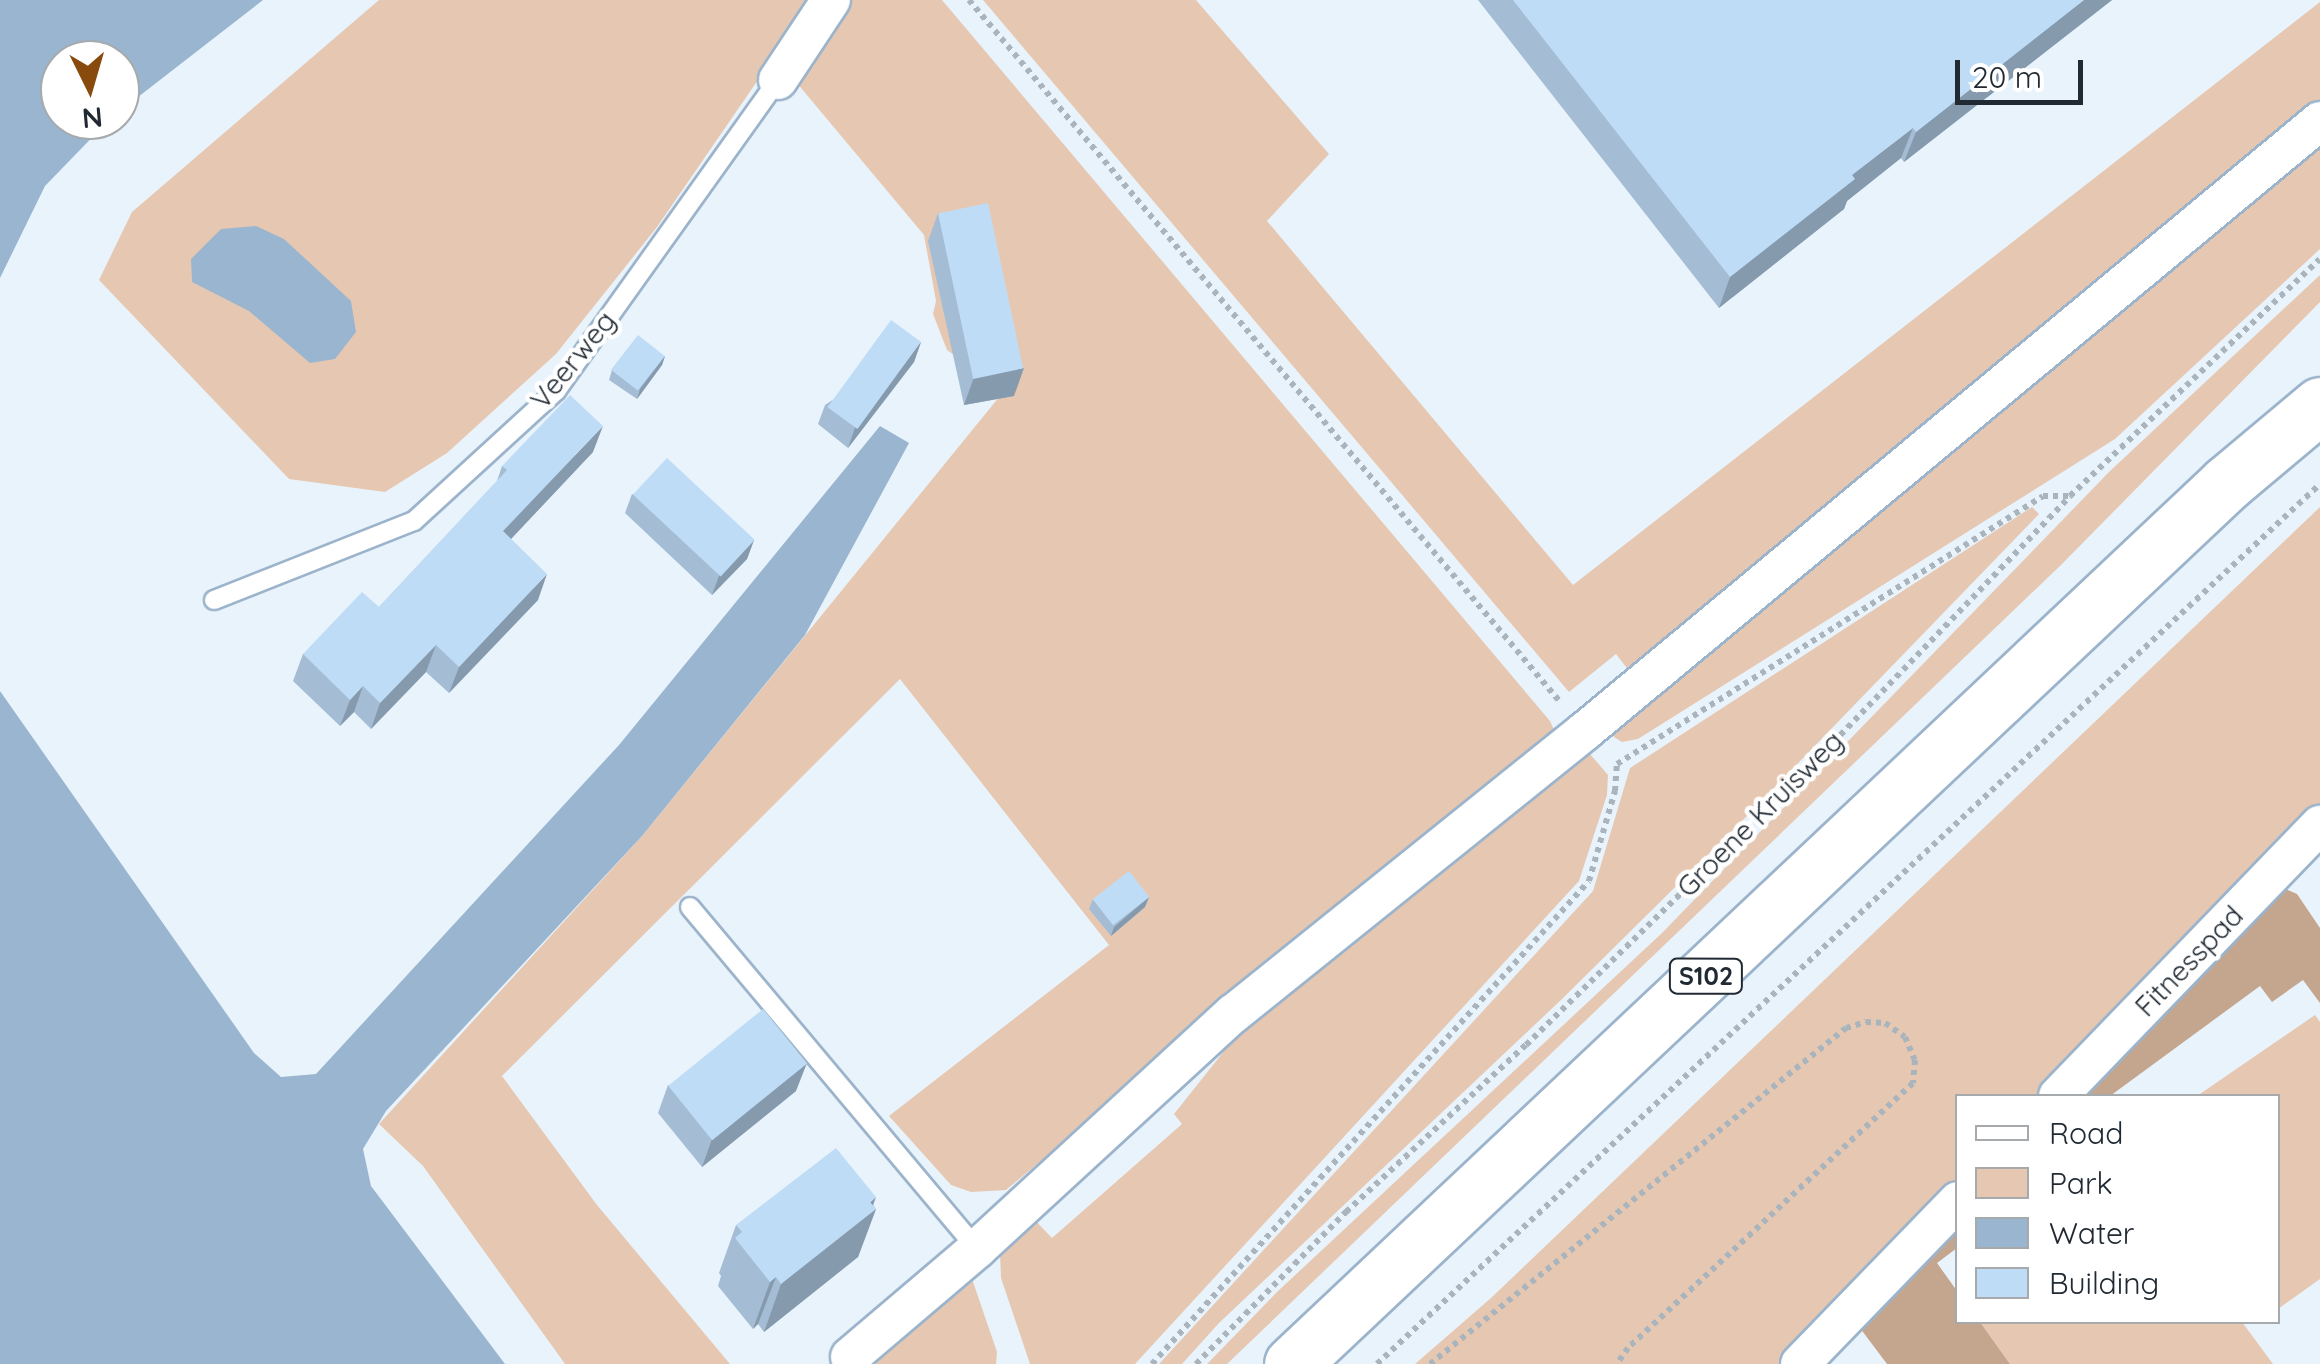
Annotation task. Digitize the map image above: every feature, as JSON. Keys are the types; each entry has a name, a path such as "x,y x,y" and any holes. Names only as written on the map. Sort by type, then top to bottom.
{"main road":[{"name":"S102","path":"2227,483 2320,369"},
{"name":"S102","path":"1292,1364 2227,483 2320,405"}],"street":[{"name":"Veerweg","path":"778,80 831,0"},
{"path":"850,1357 977,1249 1233,1014 1584,731 2320,122"},
{"name":"Fitnesspad","path":"2060,1094 2320,825"},
{"path":"1800,1364 1955,1204"}],"lane":[{"name":"Veerweg","path":"214,600 414,521 542,404 556,391 778,80"},
{"path":"690,907 977,1249"}],"path":[{"path":"969,0 1584,731"},
{"name":"Groene Kruisweg","path":"1196,1364 1346,1212 1526,1045 1799,778 2070,496 2320,259"},
{"path":"1377,1364 2320,484"},
{"path":"1152,1364 1589,881 1615,791 1617,764 2044,496 2070,496"},
{"path":"1430,1364 1846,1028 1866,1022 1885,1023 1905,1036 1915,1060 1913,1083 1628,1348 1617,1364"}],"green space":[{"path":"379,0 813,0 657,227 556,354 447,453 385,492 289,479 99,280 132,212"},
{"path":"846,0 942,0 1550,721 1555,732 1006,1190 971,1192 951,1185 889,1116 1109,945 900,679 502,1076 597,1205 730,1364 565,1364 423,1166 379,1124 642,836 1004,391 947,350 933,314 936,301 924,235 791,76"},
{"path":"983,0 1196,0 1329,154 1267,221 1573,585 2320,2 2320,100 1633,676 1616,654 1569,692"},
{"path":"2320,130 2320,249 2115,439 1638,739 1622,742 1614,737 1614,726"},
{"path":"2320,275 2320,302 2061,565 1227,1364 1207,1364 1277,1292 1662,933 2110,471"},
{"path":"2032,507 2039,514 1746,817 1561,1000 1219,1323 1182,1364 1159,1364 1593,891 1630,768"},
{"path":"2320,507 2320,808 2046,1094 1955,1094 1955,1189 1788,1364 1415,1364 1491,1298"},
{"path":"1579,753 1590,754 1608,775 1607,795 1579,881 1135,1364 1030,1364 1001,1278 1000,1254 1010,1234 1030,1215 1052,1238 1182,1124 1174,1114 1244,1026"},
{"path":"2315,1015 2320,1022 2320,1279 2280,1308 2280,1094 2200,1094"},
{"path":"970,1273 997,1352 996,1364 872,1364"},
{"path":"1981,1324 2243,1324 2273,1364 2010,1364"}],"shaded area":[{"path":"2283,888 2297,894 2320,928 2320,1003 2303,980 2272,1002 2260,986 2113,1094 2077,1094"},
{"path":"1955,1221 1955,1250 1937,1263 1955,1288 1955,1324 1981,1324 2010,1364 1887,1364 1857,1324"}],"water":[{"path":"0,0 263,0 140,95 140,40 40,40 40,140 90,140 45,186 0,278"},
{"path":"256,226 284,239 351,301 356,332 335,359 310,363 249,311 192,282 191,259 221,229"},
{"path":"880,426 909,443 805,635 642,836 386,1111 363,1149 371,1186 505,1364 0,1364 0,691 254,1053 281,1077 316,1074 619,745"}],"building":[{"path":"1513,0 2084,0 1916,132 1913,128 1852,175 1855,179 1730,277"},
{"path":"988,203 1023,368 973,379 938,214"},
{"path":"891,320 921,342 857,429 828,407"},
{"path":"638,335 665,356 638,391 611,370"},
{"path":"570,395 603,426 503,531 547,574 459,667 436,645 380,703 363,686 350,700 303,654 362,592 379,607 507,470 502,466"},
{"path":"667,458 755,540 721,576 633,495"},
{"path":"1129,871 1149,897 1113,925 1093,899"},
{"path":"763,1009 807,1063 712,1140 668,1086"},
{"path":"836,1148 876,1197 870,1202 876,1209 781,1284 776,1277 770,1282 735,1238 742,1232 736,1225"}]}
